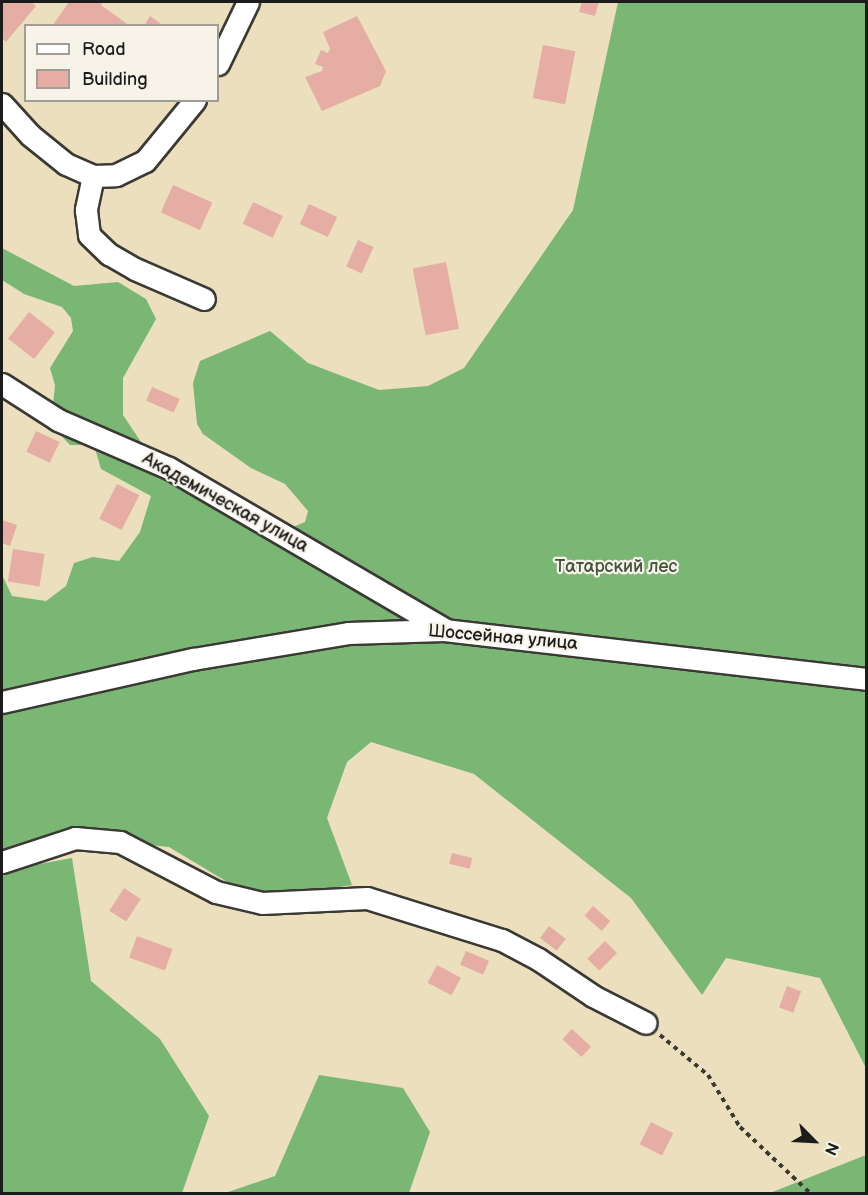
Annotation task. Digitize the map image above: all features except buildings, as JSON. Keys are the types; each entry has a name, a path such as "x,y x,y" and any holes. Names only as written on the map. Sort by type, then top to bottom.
{"street":[{"path":"219,62 249,2"},
{"path":"2,104 30,135 66,164 93,176 116,175 145,161 193,102"},
{"path":"93,176 86,210 89,235 109,254 135,269 204,299"},
{"name":"Академическая улица","path":"2,384 58,420 169,468 444,630"},
{"name":"Шоссейная улица","path":"2,702 193,659 348,633 444,630 867,679"},
{"path":"2,862 75,838 120,842 216,892 262,903 367,898 502,940 538,959 592,996 646,1023"}],"path":[{"path":"646,1023 708,1075 740,1127 811,1194"}],"green space":[{"name":"Татарский лес","path":"618,2 866,2 866,1068 820,978 726,958 702,995 631,898 474,774 371,742 347,762 327,818 352,885 290,895 239,889 169,847 52,835 2,865 2,575 12,596 46,601 66,586 74,563 93,557 119,561 140,532 151,496 101,469 94,445 70,445 51,425 55,385 50,368 73,331 71,318 62,307 24,294 2,280 2,248 74,286 118,282 146,299 156,319 123,378 123,415 143,445 279,523 293,527 305,522 308,511 285,484 251,468 203,434 197,424 193,383 200,361 270,331 308,363 379,390 428,386 464,368 573,210"},
{"path":"72,858 91,981 160,1039 209,1116 182,1193 2,1194 2,876 12,869"},
{"path":"319,1075 403,1088 430,1132 409,1193 225,1193 275,1176"},
{"path":"866,1155 866,1193 770,1193"}]}
